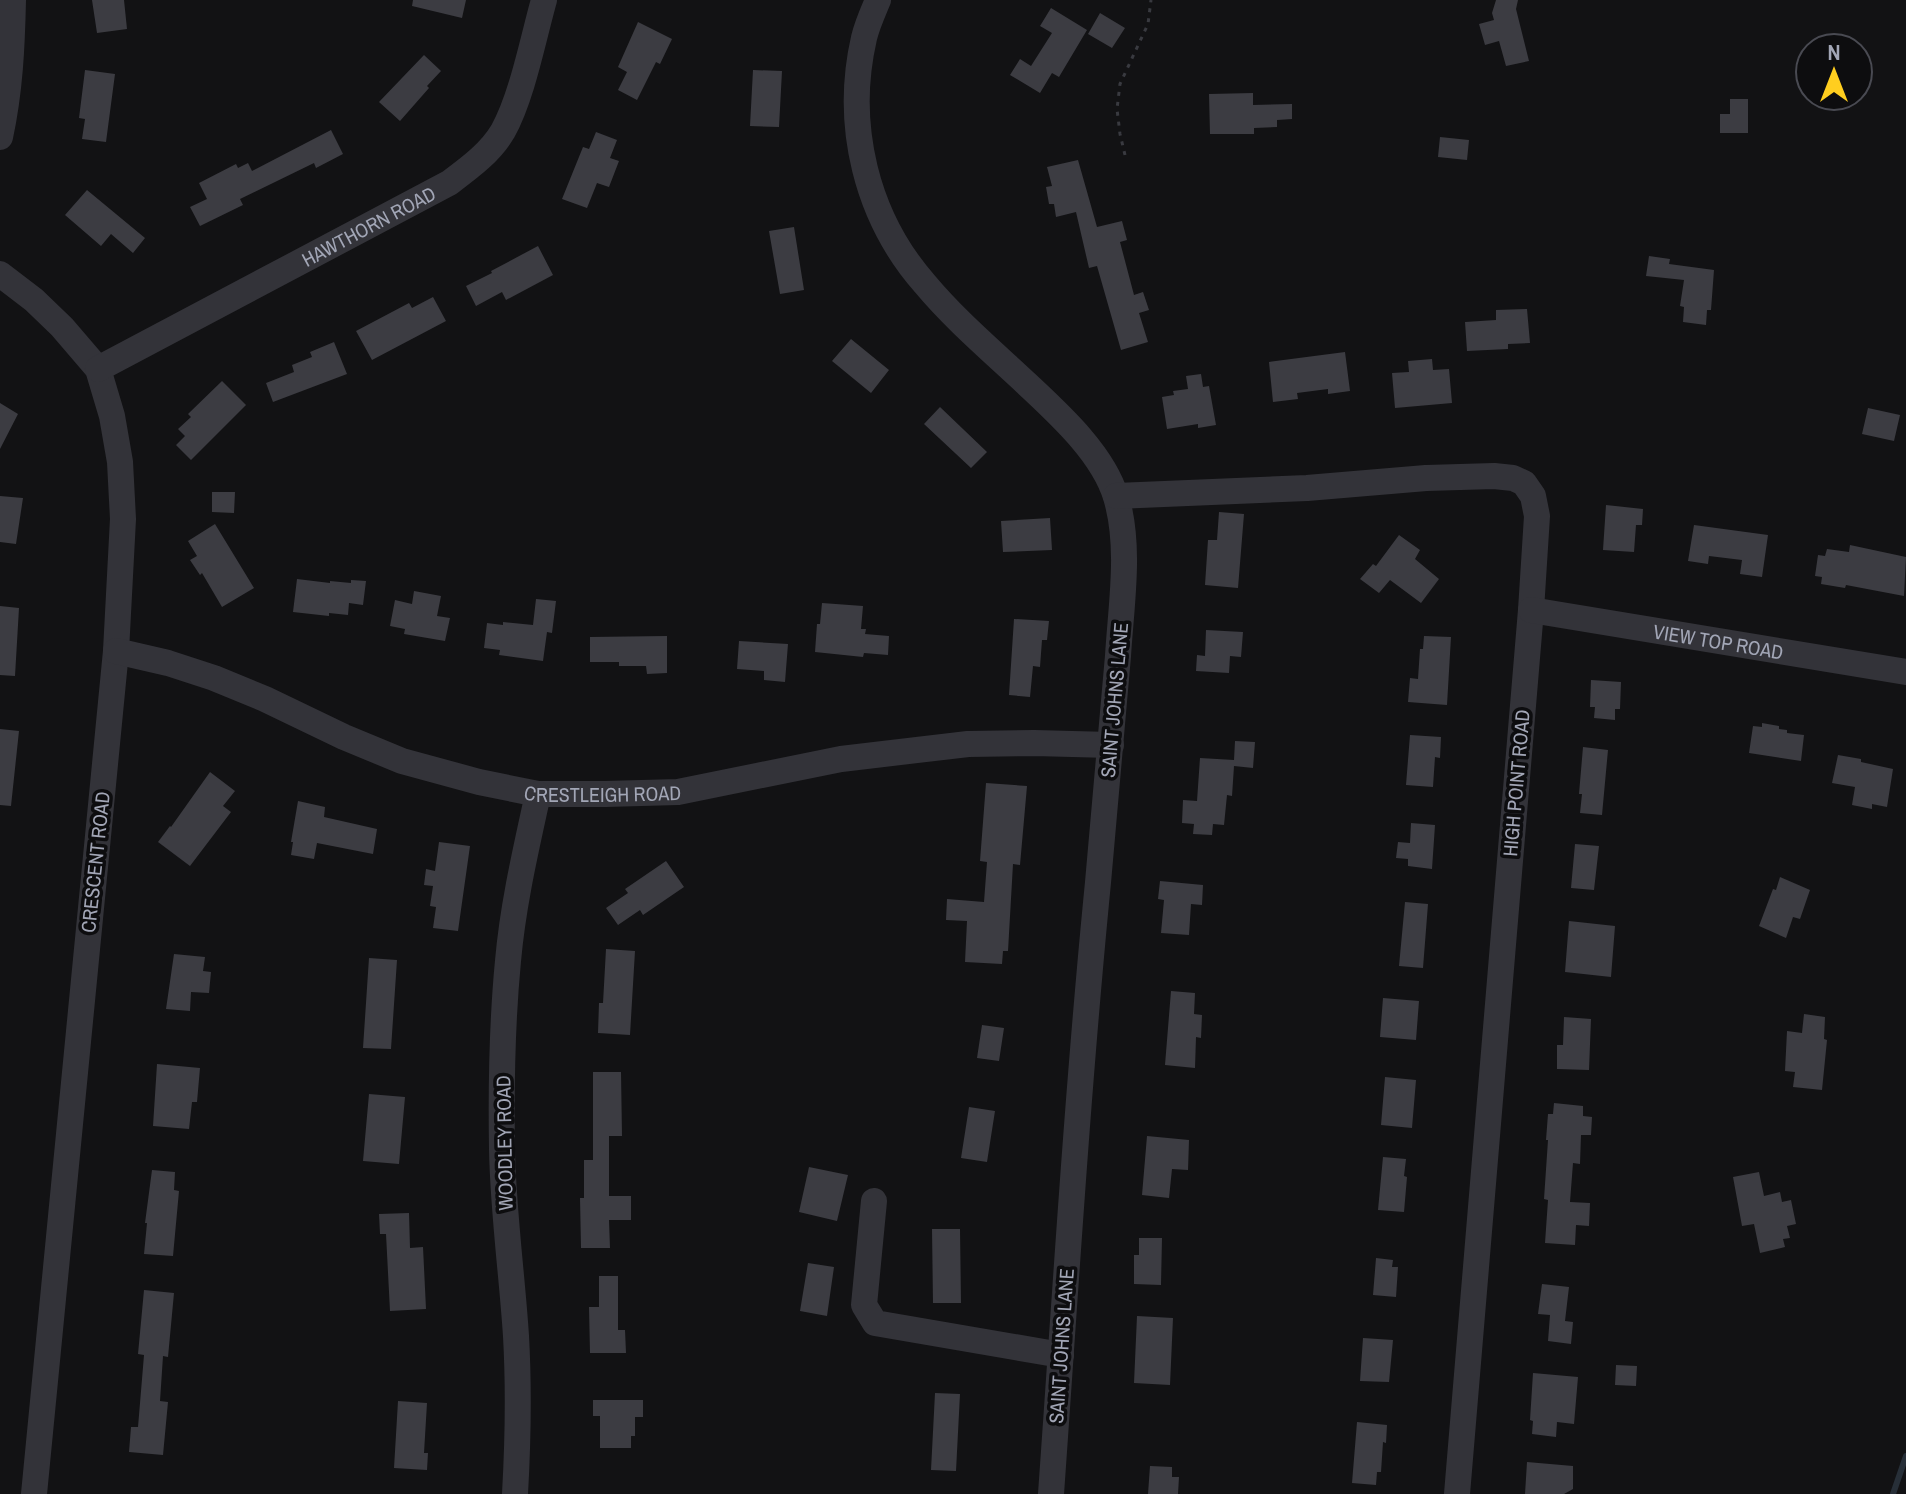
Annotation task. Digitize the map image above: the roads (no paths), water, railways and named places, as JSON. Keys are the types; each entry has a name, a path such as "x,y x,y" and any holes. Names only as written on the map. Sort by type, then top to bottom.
{"street":[{"path":"0,137 12,56 13,0"},
{"name":"HAWTHORN ROAD","path":"98,369 449,183 481,159 502,131 517,97 544,0"},
{"name":"SAINT JOHNS LANE","path":"878,0 865,35 856,119 865,170 876,208 923,282 1075,431 1105,473 1116,496 1122,535 1123,571 1111,745 1081,1058 1051,1494"},
{"name":"CRESCENT ROAD","path":"0,274 62,327 98,369 112,416 120,462 123,519 116,651 34,1494"},
{"name":"HIGH POINT ROAD","path":"1116,496 1494,476 1524,483 1533,496 1537,516 1531,610 1457,1494"},
{"name":"VIEW TOP ROAD","path":"1531,610 1906,672"},
{"name":"CRESTLEIGH ROAD","path":"116,651 214,678 402,761 538,794 678,792 841,759 968,744 1111,745"},
{"name":"WOODLEY ROAD","path":"515,1494 518,1427 516,1338 502,1151 502,1042 508,958 538,794"},
{"path":"874,1201 864,1305 875,1323 1061,1355"}],"waterway":[{"path":"1893,1494 1906,1456"}]}
